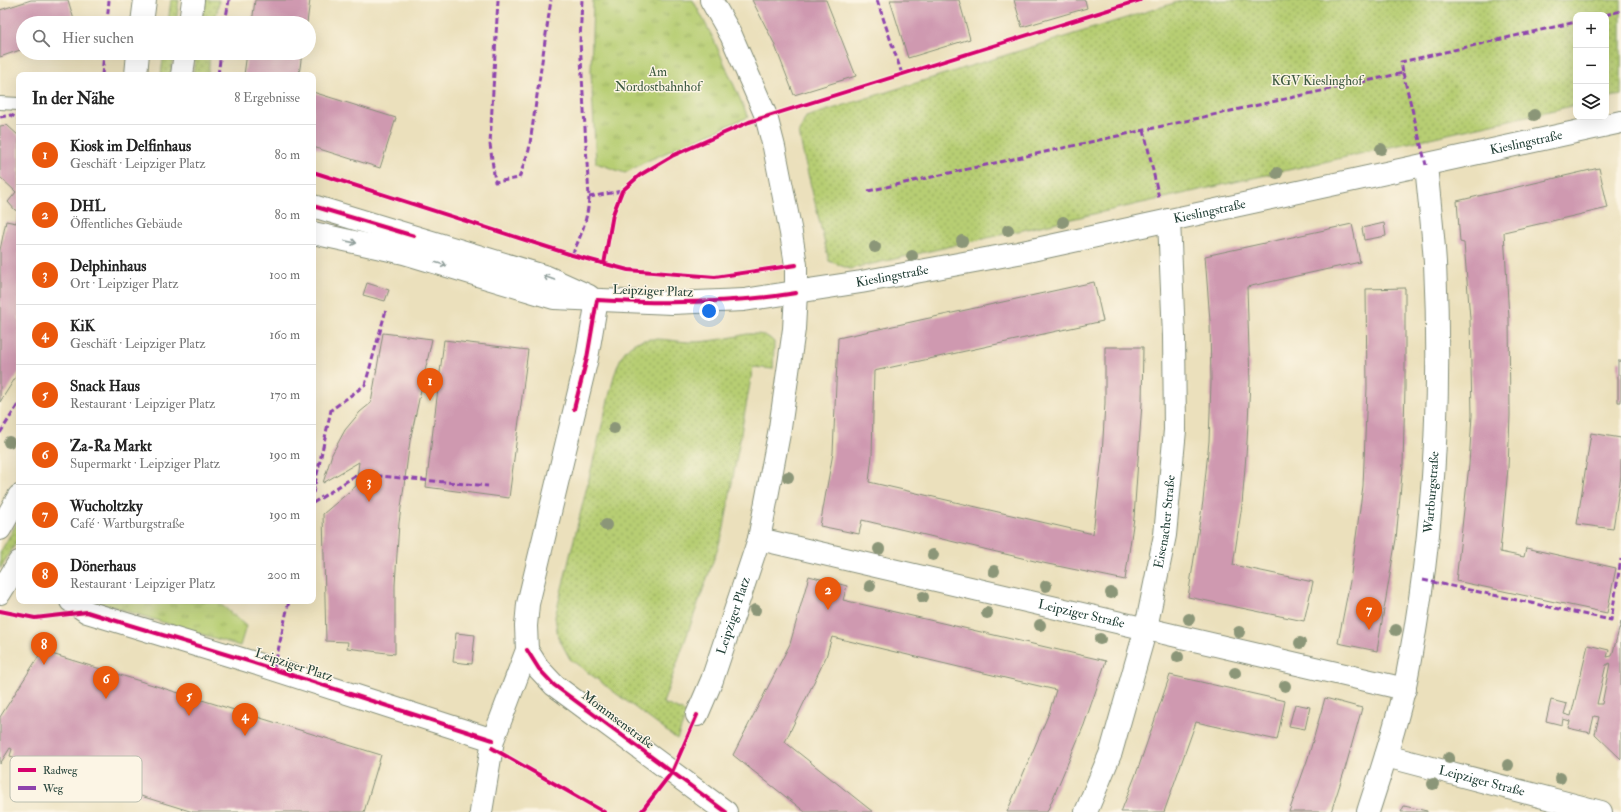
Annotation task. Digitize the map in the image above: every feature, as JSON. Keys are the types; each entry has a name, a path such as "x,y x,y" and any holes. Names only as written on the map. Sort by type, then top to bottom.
{"street":[{"path":"143,16 146,0"},
{"path":"191,16 194,0"},
{"path":"711,0 731,35 766,116 774,147 791,233 796,265 796,293"},
{"path":"136,72 137,60"},
{"path":"182,72 184,60"},
{"name":"Kieslingstraße","path":"796,293 1018,253 1621,122"},
{"name":"Wartburgstraße","path":"1368,812 1405,689 1423,580 1431,503 1436,415 1435,262 1426,165"},
{"name":"Leipziger Platz","path":"316,207 547,277 597,300"},
{"name":"Eisenacher Straße","path":"1086,812 1112,752 1146,628 1165,535 1175,430 1174,336 1169,220"},
{"name":"Leipziger Platz","path":"316,234 404,253 554,298 702,303 744,300 796,293 794,329 780,428 759,538 712,680 697,715"},
{"name":"Leipziger Platz","path":"79,607 493,740 527,650 526,626 528,604 587,358 597,300"},
{"path":"0,529 16,501"},
{"name":"Leipziger Straße","path":"759,538 1405,689"},
{"path":"0,593 16,567"},
{"name":"Mommsenstraße","path":"527,650 539,668 554,685 710,805 726,812"},
{"path":"481,812 493,740"},
{"name":"Leipziger Straße","path":"1386,756 1601,812"}],"lane":[{"path":"0,103 16,104"}],"green space":[{"path":"171,0 179,0 177,16 169,16"},
{"path":"205,0 219,0 216,16 202,16"},
{"name":"Am Nordostbahnhof","path":"593,0 693,0 713,38 748,117 649,160 625,173 596,163 591,72"},
{"name":"KGV Kieslinghof","path":"1184,0 1621,0 1621,95 1609,97 1609,12 1573,12 1573,106 850,269 829,261 799,132 806,117"},
{"path":"163,60 172,60 171,72 161,72"},
{"path":"195,60 209,60 208,72 193,72"},
{"path":"747,334 758,334 765,336 774,342 773,369 753,367 723,533 663,703 687,713 677,739 570,659 558,637 555,617 614,376 623,354 633,344 646,339 698,342 719,340"},
{"path":"16,524 16,543 0,569 0,553"},
{"path":"104,604 220,604 246,626 240,646"}],"building":[{"path":"31,0 68,0 73,16 16,16 16,51 0,57 0,10"},
{"path":"255,0 310,0 308,16 253,16"},
{"path":"752,0 826,0 856,76 794,95 774,43"},
{"path":"890,0 959,0 970,39 908,58"},
{"path":"1014,0 1085,0 1087,8 1022,27"},
{"path":"246,60 301,60 299,72 244,72"},
{"path":"316,93 396,118 380,168 316,148"},
{"path":"7,125 16,133 16,192 0,177 0,126"},
{"path":"1599,168 1608,208 1504,232 1509,318 1510,415 1508,468 1500,552 1524,557 1526,548 1616,568 1607,613 1456,581 1469,465 1472,415 1470,318 1464,243 1460,242 1457,201"},
{"path":"16,192 16,210 8,202"},
{"path":"6,221 16,223 16,377 0,402 0,250"},
{"path":"1384,223 1386,236 1364,240 1362,228"},
{"path":"1352,224 1360,262 1247,287 1250,382 1247,442 1242,505 1233,565 1313,582 1304,621 1188,597 1203,501 1209,441 1211,382 1210,321 1205,256"},
{"path":"1094,282 1103,321 874,371 872,456 869,482 1093,534 1102,456 1105,403 1105,347 1143,347 1142,403 1134,518 1125,580 1043,563 862,520 859,534 820,526 833,453 838,338"},
{"path":"367,283 389,290 385,301 363,295"},
{"path":"1405,288 1403,464 1396,539 1377,651 1338,643 1350,581 1363,486 1367,388 1366,289"},
{"path":"383,333 432,339 410,441 399,523 395,585 395,654 347,648 348,642 326,641 323,514 356,486 359,462 323,483 332,454 345,430 360,412 371,403"},
{"path":"444,340 528,350 509,498 426,487"},
{"path":"1618,361 1621,361 1621,402 1618,402"},
{"path":"1591,433 1621,438 1621,476 1613,529 1577,524"},
{"path":"809,576 847,586 843,600 1106,661 1084,725 1047,812 1007,812 1049,713 1056,690 832,637 826,657 785,742 873,812 805,812 733,755 790,644"},
{"path":"1621,622 1621,759 1595,734 1599,717 1594,716 1590,733 1568,728 1570,721 1563,719 1562,725 1546,721 1551,700 1567,704 1564,714 1571,716 1588,645 1609,650 1607,657 1612,656","holes":["1610,663 1602,704 1597,704 1606,665"]},
{"path":"456,633 475,635 472,664 453,662"},
{"path":"42,651 381,755 364,812 193,812 142,796 142,756 10,756 12,749 10,748 0,764 0,717"},
{"path":"1170,675 1285,701 1277,740 1196,722 1164,812 1121,812 1139,766"},
{"path":"1325,698 1362,708 1345,769 1331,812 1289,812 1308,758"},
{"path":"1295,704 1310,707 1305,729 1289,726"},
{"path":"1404,806 1427,811 1427,812 1401,812"}],"marked path":[{"path":"108,16 109,0"},
{"path":"226,16 229,0"},
{"path":"498,0 490,144 495,182 519,178 529,150 551,0"},
{"path":"572,255 584,227 589,197 580,41 582,0"},
{"path":"877,0 902,74"},
{"path":"1609,14 1621,11"},
{"path":"868,191 1403,73 1401,62 1573,23"},
{"path":"102,72 103,60"},
{"path":"218,72 220,60"},
{"path":"1403,73 1426,165"},
{"path":"0,117 11,115 16,118"},
{"path":"1144,130 1159,198"},
{"path":"589,197 622,191"},
{"path":"316,479 331,410 365,385 386,310"},
{"path":"0,433 16,408"},
{"path":"316,501 358,474 488,486"},
{"path":"1423,580 1611,620 1621,559"},
{"path":"274,669 288,604"}],"cycle path":[{"path":"604,264 613,214 622,191 640,175 672,156 749,122 1140,0"},
{"path":"316,173 572,255 628,270 715,277 796,265"},
{"path":"316,207 414,236"},
{"path":"574,409 587,358 597,300 697,302 771,297 796,293"},
{"path":"0,611 35,618 87,612 248,661 493,740"},
{"path":"527,650 539,669 554,685 726,812"},
{"path":"641,812 672,772 697,715"},
{"path":"492,748 604,812"}],"place":[{"name":"Kiosk im Delfinhaus","path":"430,401"},
{"name":"Delphinhaus","path":"369,502"},
{"name":"DHL","path":"828,610"},
{"name":"Wucholtzky","path":"1369,630"},
{"name":"Dönerhaus","path":"44,665"},
{"name":"Za-Ra Markt","path":"106,699"},
{"name":"Snack Haus","path":"189,716"},
{"name":"KiK","path":"245,736"}]}
